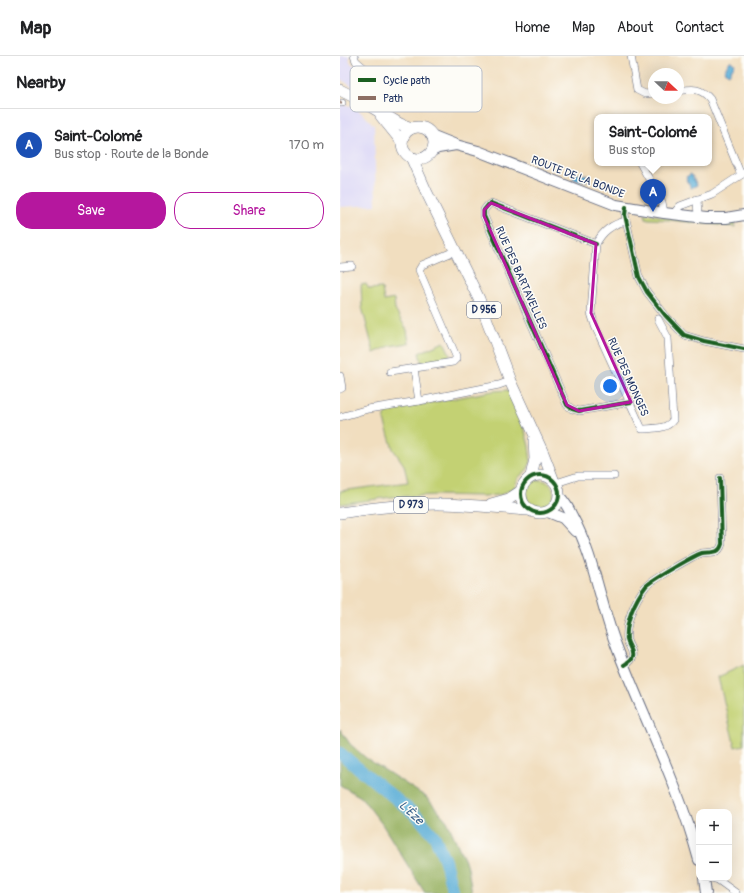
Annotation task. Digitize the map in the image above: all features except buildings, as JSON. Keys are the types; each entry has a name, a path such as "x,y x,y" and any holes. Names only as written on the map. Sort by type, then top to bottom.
{"main road":[{"path":"340,90 350,95"},
{"path":"376,112 402,142"},
{"path":"380,112 400,124 412,128 425,129 431,135 434,146 429,154 421,159 412,159 408,157 403,150 402,142 405,134 412,128"},
{"name":"ROUTE DE LA BONDE","path":"431,135 456,145 478,151 592,196 626,207 698,217 726,218 744,215"},
{"name":"ROUTE DE LA BONDE","path":"429,154 438,148 456,145"},
{"name":"D 956","path":"426,191 424,177 429,154"},
{"name":"D 956","path":"412,159 484,310 510,381 554,481"},
{"name":"D 956","path":"531,476 535,459 534,433"},
{"path":"585,544 563,518 548,512 538,513 528,510 522,502 521,491 524,482 531,476 542,474 554,481 558,487 560,496 579,528 585,544 611,630 686,814 696,849"},
{"name":"D 973","path":"482,506 504,501 521,491"},
{"path":"548,512 558,503 560,496"},
{"name":"D 973","path":"340,513 410,505 439,504 528,510"},
{"path":"704,881 706,893"}],"street":[{"path":"354,56 356,61 362,66"},
{"path":"631,56 637,90 645,94 648,94"},
{"path":"642,166 668,214 680,206 712,194 742,174 710,99 699,90 684,90"},
{"path":"697,199 698,217"},
{"name":"RUE DES BARTAVELLES","path":"596,244 491,203 484,210 484,216 567,405 572,409 579,411 631,402"},
{"path":"626,207 624,215 639,277 647,292 665,315 684,335 704,341 744,349"},
{"path":"596,244 600,236 607,230 617,223 626,221"},
{"name":"RUE DES MONGES","path":"596,244 591,313 595,326 631,402 642,429 661,428 669,425 673,420 668,338 658,319"},
{"path":"390,372 453,362 456,359 419,270 422,265 455,251"},
{"path":"340,267 352,266"},
{"path":"414,369 419,401"},
{"path":"340,376 342,388 340,389"},
{"path":"340,417 368,409 419,401 498,385 510,381"},
{"path":"554,481 578,476 614,476"},
{"path":"624,665 631,660 633,653 628,643 627,634 630,620 638,598 647,585 701,554 717,551 720,548 722,544 720,478"},
{"path":"719,881 736,893"}],"highlighted area":[{"path":"491,203 596,244 591,313 631,402 579,411 567,405 484,216 484,210"}],"shaded area":[{"path":"340,56 349,56 350,63 355,66 350,66 350,85 340,79"},
{"path":"340,105 350,106 350,112 360,112 374,125 376,205 340,207"}],"green space":[{"path":"645,214 697,221 697,223 648,219 646,218"},
{"path":"702,221 734,221 735,227 701,223"},
{"path":"366,284 369,289 382,288 384,301 394,299 395,310 407,330 409,343 390,346 374,353 362,307 361,285"},
{"path":"444,342 450,354 448,360 422,364 419,353"},
{"path":"508,390 525,431 531,462 527,470 519,477 514,488 500,495 392,497 340,504 340,491 408,482 404,465 393,449 384,420 387,411 493,391"},
{"path":"540,480 550,484 554,494 550,504 540,508 530,504 526,494 530,484"},
{"path":"744,665 744,745 735,747 718,677"},
{"path":"340,729 350,744 366,758 426,797 447,821 468,868 472,893 425,893 382,824 361,797 340,785"}],"water":[{"path":"730,61 735,64 729,74 724,71"},
{"path":"576,174 587,175 586,182 575,180 573,178"},
{"path":"691,174 697,185 691,188 686,177"}],"waterway":[{"name":"L'Èze","path":"340,753 418,817 435,837 445,861 453,893"}],"cycle path":[{"path":"596,244 491,203 484,210 484,216 567,405 572,409 579,411 631,402"},
{"path":"626,207 625,215 639,277 647,292 665,315 684,335 704,341 744,349"},
{"path":"536,475 544,475 554,480 558,487 559,494 558,501 554,508 544,513 536,513 526,508 524,505 521,498 521,490 526,480 529,478 536,475"},
{"path":"624,665 629,662 632,657 632,651 627,640 629,619 638,598 646,586 690,559 702,553 717,551 721,547 720,478"}],"place":[{"name":"Saint-Colomé","path":"653,212"}]}
